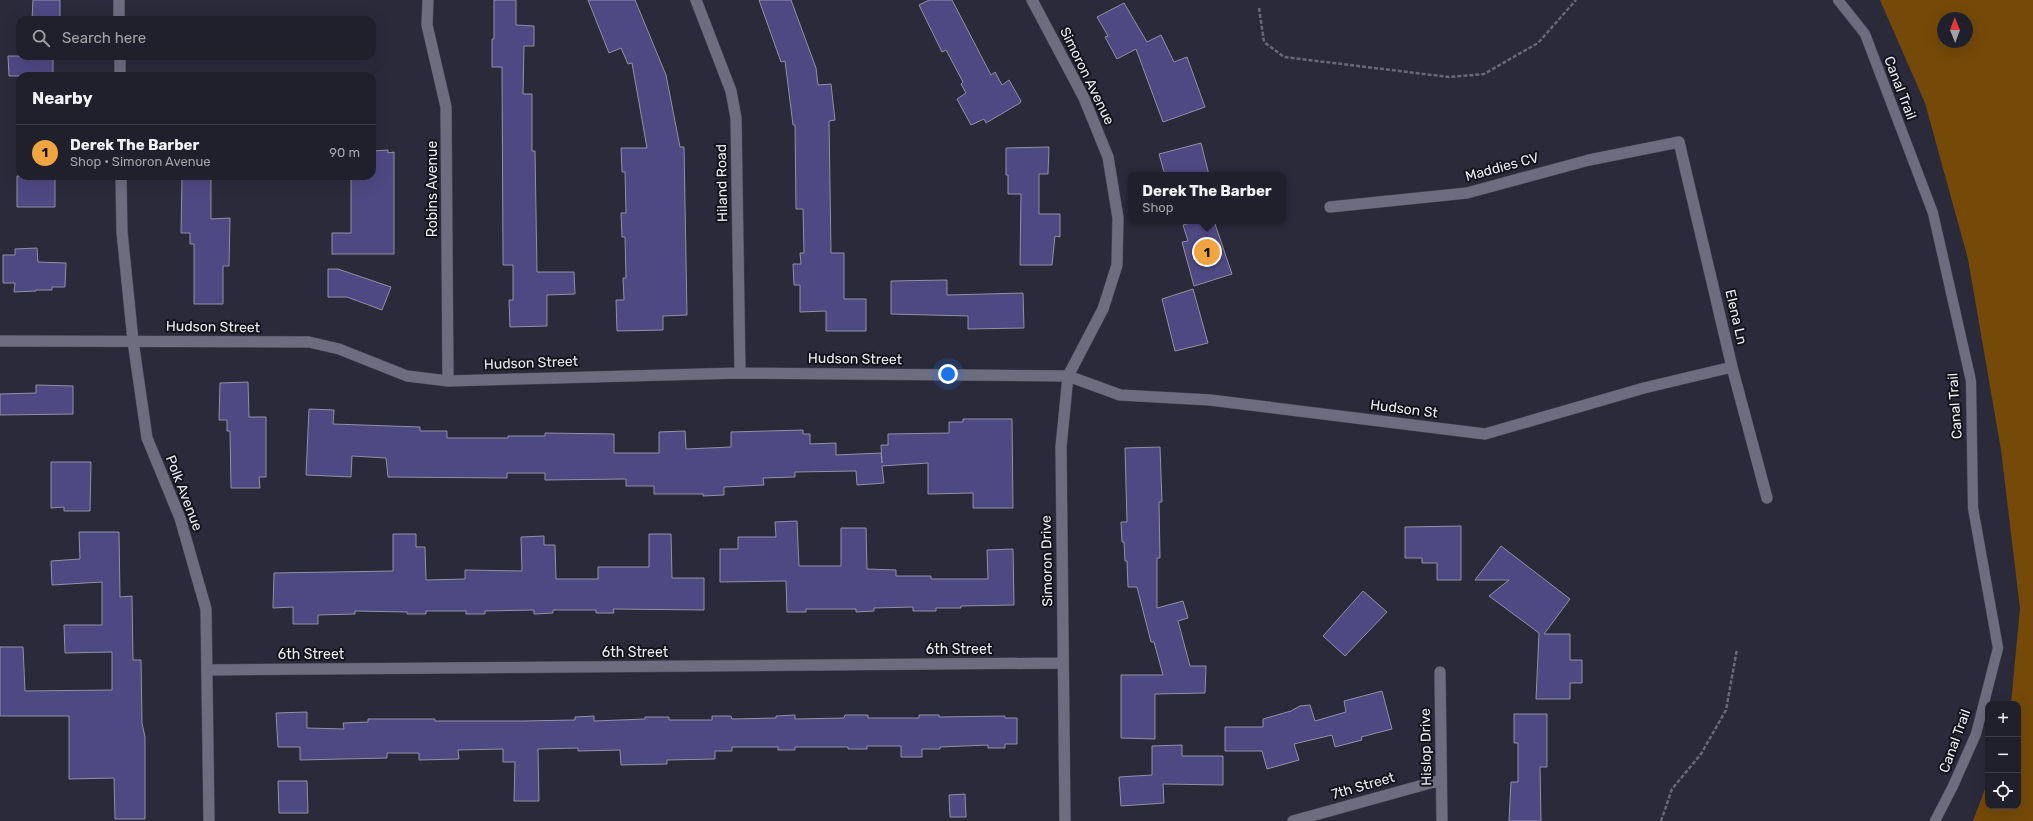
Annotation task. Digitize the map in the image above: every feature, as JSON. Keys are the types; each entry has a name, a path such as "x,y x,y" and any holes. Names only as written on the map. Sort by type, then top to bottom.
{"street":[{"path":"119,0 120,16"},
{"name":"Robins Avenue","path":"428,0 427,25 446,107 448,381"},
{"name":"Hiland Road","path":"696,0 731,91 736,118 740,373"},
{"name":"Simoron Avenue","path":"1032,0 1084,98 1108,157 1118,218 1117,265 1103,309"},
{"path":"120,60 120,72"},
{"name":"Maddies CV","path":"1330,207 1467,193 1589,160 1679,142"},
{"name":"Elena Ln","path":"1679,142 1732,367 1767,498"},
{"name":"Polk Avenue","path":"122,180 122,232 132,341 147,438 180,518 206,609 209,821"},
{"name":"Simoron Drive","path":"1065,821 1060,447 1068,376 1103,309"},
{"name":"Hudson Street","path":"0,342 309,342 339,350 407,376 448,381 740,373 1068,376"},
{"name":"Hudson St","path":"1068,376 1120,395 1210,400 1485,434 1644,388 1732,367"},
{"name":"6th Street","path":"207,670 1063,663"},
{"name":"Hislop Drive","path":"1440,672 1442,821"},
{"name":"7th Street","path":"1293,821 1441,780"}],"lane":[{"name":"Canal Trail","path":"1838,0 1865,34 1933,213 1971,381 1973,508 1998,648 1976,734 1953,786 1935,821"}],"path":[{"path":"1258,8 1264,42 1284,56 1449,77 1484,74 1538,43 1576,0"},
{"path":"1661,821 1672,789 1701,754 1726,710 1737,649"}],"shaded area":[{"path":"1880,0 2033,0 2033,821 1973,821 1985,789 1985,809 2021,809 2021,701 2011,701 2020,608 2001,450 1968,259 1925,103"}],"building":[{"path":"33,0 60,0 60,16 32,16"},
{"path":"494,0 516,0 516,25 534,26 534,46 524,46 523,94 532,94 532,151 535,151 537,272 574,272 575,294 547,295 547,326 510,327 509,300 513,300 513,265 503,265 502,67 492,67"},
{"path":"588,0 635,0 666,75 680,147 684,147 687,315 663,316 663,330 617,331 616,300 624,300 623,278 626,278 625,237 622,237 621,213 626,213 625,172 622,172 621,148 647,148 632,63 628,64 621,48 609,53"},
{"path":"759,0 791,0 816,68 818,85 831,84 835,120 829,121 831,253 844,253 844,299 866,299 866,331 826,331 826,311 800,312 800,285 794,285 793,264 801,264 800,253 804,253 803,209 796,209 795,125 793,125 785,61 781,62"},
{"path":"929,0 952,0 991,75 995,72 1002,85 1009,80 1021,101 1020,103 986,123 984,119 971,125 957,99 966,93 961,84 963,82 946,50 942,52 919,5"},
{"path":"1124,3 1147,42 1161,35 1174,62 1187,57 1205,107 1163,122 1136,49 1117,59 1105,37 1108,36 1097,17"},
{"path":"8,56 16,56 16,60 53,60 53,72 16,72 16,76 9,76"},
{"path":"1201,143 1208,172 1164,172 1159,154"},
{"path":"1049,147 1048,174 1039,174 1039,214 1060,214 1060,237 1055,236 1052,265 1020,265 1021,194 1008,194 1006,148"},
{"path":"388,150 388,153 394,152 394,254 332,254 332,233 351,233 351,180 376,180 376,151"},
{"path":"17,180 55,180 55,207 17,207"},
{"path":"182,180 211,180 211,219 230,218 229,266 223,266 223,304 194,304 194,244 190,244 190,233 181,233"},
{"path":"1215,224 1232,274 1194,286 1182,242 1188,241 1183,225"},
{"path":"37,248 38,262 66,263 65,287 52,287 52,290 14,292 15,283 3,283 3,255 15,255 15,249"},
{"path":"328,269 338,269 391,287 382,310 347,297 328,297"},
{"path":"947,280 947,295 1023,293 1024,328 968,329 968,316 891,314 891,281"},
{"path":"1193,289 1208,343 1175,351 1162,299"},
{"path":"248,382 249,417 266,417 266,477 259,477 260,488 231,488 230,431 227,431 227,420 219,420 220,383"},
{"path":"36,385 73,386 73,414 0,415 0,394 36,393"},
{"path":"309,409 334,410 333,424 420,427 420,431 447,431 447,438 508,438 508,436 545,436 545,433 614,434 614,453 659,453 659,432 685,431 686,449 731,447 731,432 803,430 803,434 810,434 810,444 836,443 836,455 881,453 882,463 881,445 888,445 888,434 949,433 949,422 963,422 963,419 1012,419 1013,508 973,508 973,493 928,494 928,463 882,466 884,483 857,485 856,471 795,472 795,477 763,478 764,485 724,487 724,495 703,496 703,494 654,494 654,486 626,486 626,479 545,480 545,473 507,473 507,478 388,477 386,458 352,456 351,477 306,475"},
{"path":"1160,447 1162,502 1159,502 1160,558 1157,558 1157,608 1183,601 1188,618 1178,621 1190,666 1206,666 1205,693 1155,694 1155,739 1121,738 1121,675 1163,675 1154,642 1151,642 1137,587 1128,587 1127,561 1125,561 1124,542 1122,542 1121,522 1127,522 1125,448"},
{"path":"51,462 91,462 90,511 64,511 64,507 51,508"},
{"path":"797,521 799,566 841,566 841,528 866,528 867,569 896,570 896,576 931,576 931,579 988,579 987,550 1013,549 1014,605 961,606 961,608 936,608 936,611 913,611 913,607 874,608 874,611 856,612 856,609 806,609 806,612 787,612 786,581 720,582 720,549 738,549 738,537 776,537 775,522"},
{"path":"1461,526 1461,580 1437,580 1437,563 1422,563 1422,558 1405,558 1405,527"},
{"path":"79,532 119,532 120,597 132,596 133,660 141,660 142,723 145,737 145,819 115,819 114,778 69,779 69,716 0,716 0,647 23,647 25,691 112,690 112,652 65,653 64,625 102,625 102,582 52,585 51,561 80,559"},
{"path":"393,534 416,534 416,547 425,547 426,580 465,579 465,570 522,571 521,537 544,536 544,545 555,545 556,579 598,579 598,567 649,567 649,534 671,534 672,578 704,578 704,610 613,609 614,613 596,613 596,610 553,610 553,613 534,614 534,610 485,611 485,614 466,614 466,611 426,611 426,614 407,614 407,612 355,611 355,614 318,615 318,624 293,624 293,607 273,608 274,573 393,571"},
{"path":"1501,546 1570,599 1544,634 1570,634 1570,660 1582,660 1582,683 1570,683 1570,699 1536,699 1539,633 1489,596 1509,580 1475,580"},
{"path":"1363,591 1387,612 1345,656 1323,636"},
{"path":"1382,691 1392,729 1361,737 1362,740 1335,747 1332,735 1294,744 1299,760 1267,769 1262,751 1225,751 1225,727 1263,727 1263,719 1291,711 1300,706 1310,705 1315,721 1346,712 1344,701"},
{"path":"307,712 307,728 344,729 343,723 368,722 368,719 523,721 575,720 575,717 594,716 594,721 645,719 645,717 669,717 669,720 712,720 712,716 731,716 732,719 776,718 776,716 795,715 795,719 844,718 845,715 868,715 868,718 919,718 919,715 939,715 939,717 1005,716 1005,718 1017,718 1017,744 1005,744 1005,748 988,748 988,745 922,749 922,757 901,757 901,746 867,746 867,749 848,749 848,747 795,747 795,750 778,750 778,747 732,747 732,751 715,751 715,759 667,760 667,764 621,765 620,750 578,751 578,748 538,749 539,801 514,801 515,762 503,762 503,749 458,750 459,759 419,760 419,753 387,753 387,758 300,760 300,747 278,747 276,713"},
{"path":"1514,714 1547,714 1547,767 1540,767 1541,821 1509,821 1511,782 1518,782 1518,743 1514,743"},
{"path":"1182,745 1182,756 1223,756 1223,785 1163,784 1164,803 1121,806 1119,777 1152,775 1152,746"},
{"path":"278,781 307,781 308,813 279,813"},
{"path":"965,794 966,817 950,817 949,795"}],"place":[{"name":"Derek The Barber","path":"1207,252"}]}
